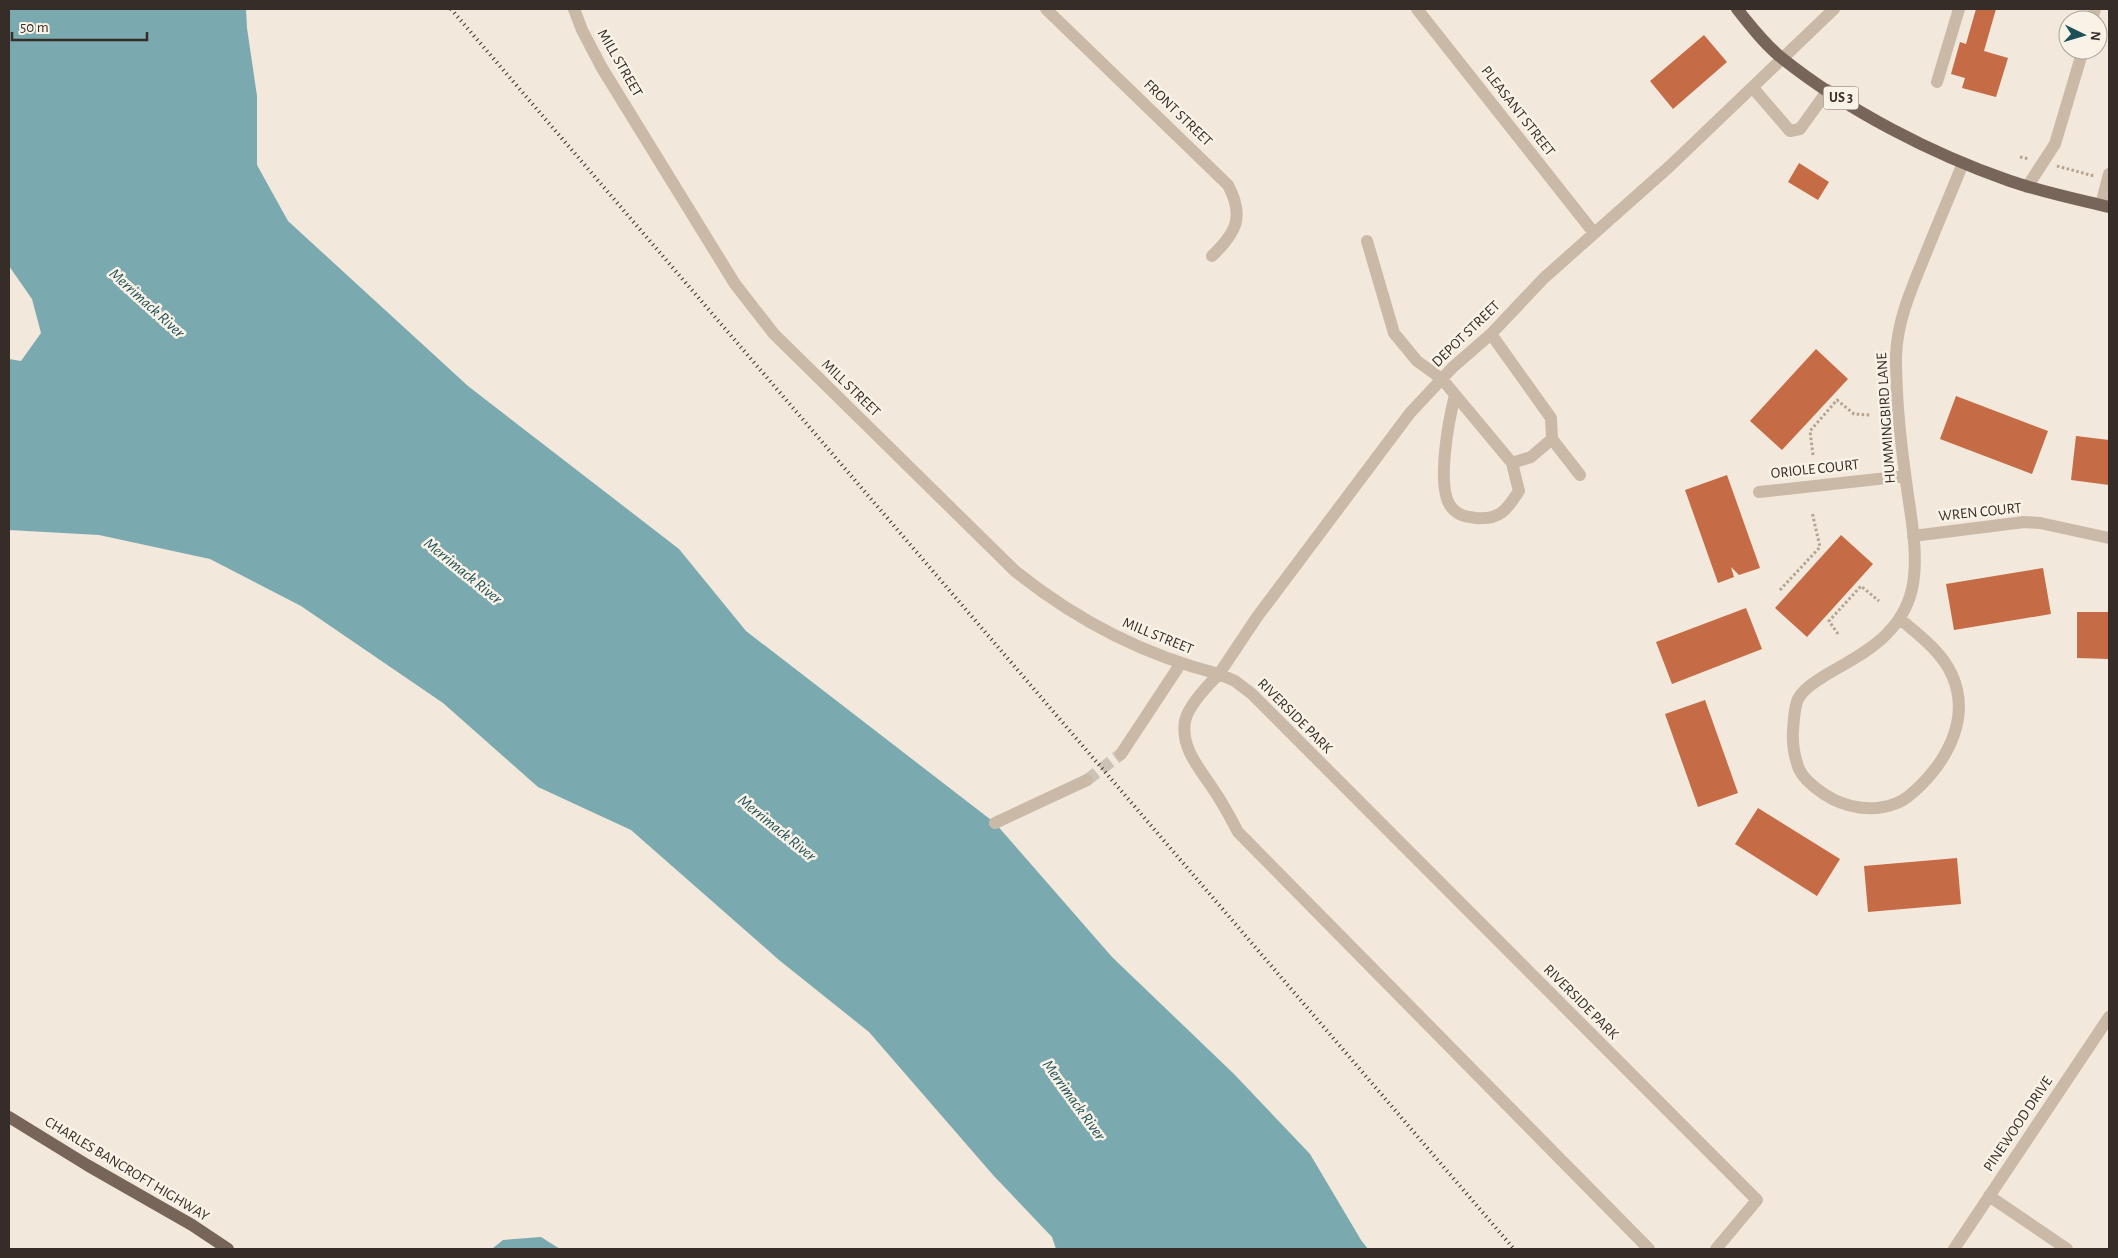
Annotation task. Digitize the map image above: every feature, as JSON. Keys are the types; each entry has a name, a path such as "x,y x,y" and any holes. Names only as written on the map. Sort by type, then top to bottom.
{"main road":[{"name":"US 3","path":"1737,9 1766,43 1783,59 1828,90 1891,129 1963,163 2027,187 2105,206"},
{"name":"CHARLES BANCROFT HIGHWAY","path":"9,1117 228,1249"}],"street":[{"name":"MILL STREET","path":"574,9 582,30 607,76 735,284 774,334 1022,576 1048,598 1084,620 1121,639 1181,663 1219,674"},
{"name":"FRONT STREET","path":"1046,9 1228,185 1235,198 1238,216 1234,232 1212,256"},
{"name":"PLEASANT STREET","path":"1417,9 1594,233"},
{"name":"DEPOT STREET","path":"1219,674 1257,617 1410,414 1453,367 1491,334 1544,278 1670,166 1834,9"},
{"path":"1937,82 1959,9"},
{"path":"2027,187 2055,144 2080,60"},
{"path":"1753,88 1790,131 1800,129 1828,90"},
{"name":"HUMMINGBIRD LANE","path":"1900,619 1936,651 1951,672 1958,692 1960,714 1955,736 1945,756 1933,773 1899,803 1874,809 1854,807 1833,800 1815,788 1801,774 1794,756 1792,737 1796,708 1798,699 1809,686 1874,647 1887,635 1900,619 1908,604 1913,587 1913,536 1905,476 1896,355 1900,330 1915,281 1963,163"},
{"path":"2105,206 2108,177"},
{"path":"1367,241 1394,333 1417,361 1442,379 1455,394 1512,463 1519,491 1506,510 1495,516 1481,518 1464,517 1452,508 1444,487 1448,426 1455,394"},
{"path":"1491,334 1551,418 1552,439 1580,475"},
{"path":"1512,463 1531,457 1552,439"},
{"name":"ORIOLE COURT","path":"1759,492 1905,476"},
{"name":"WREN COURT","path":"1913,536 2024,522 2040,523 2109,538"},
{"path":"1121,754 1181,663"},
{"path":"1219,674 1196,702 1185,720 1185,741 1194,760 1238,832 1649,1249"},
{"name":"RIVERSIDE PARK","path":"1219,674 1235,681 1252,694 1757,1200 1716,1249"},
{"path":"995,823 1087,780"},
{"name":"PINEWOOD DRIVE","path":"1954,1249 2109,1017"},
{"path":"1989,1196 2067,1249"}],"path":[{"path":"2020,157 2108,177"},
{"path":"1813,455 1810,431 1837,400 1854,414 1870,415"},
{"path":"1780,590 1820,547 1812,512"},
{"path":"1838,634 1830,621 1861,586 1879,601"}],"water":[{"name":"Merrimack River","path":"9,9 246,9 257,96 257,165 288,221 468,386 679,549 746,631 995,823 1112,957 1234,1074 1310,1154 1368,1249 1056,1249 1052,1237 993,1175 869,1032 779,960 631,830 538,787 443,703 301,606 210,559 99,535 9,530 9,359 21,361 41,333 32,299 9,266"},
{"path":"541,1237 560,1249 492,1249 503,1240"}],"building":[{"path":"1976,9 1996,9 1984,51 2008,58 1996,97 1962,88 1965,78 1951,74 1960,42 1966,44"},
{"path":"1704,35 1727,62 1673,109 1650,81"},
{"path":"1799,163 1829,182 1818,200 1788,182"},
{"path":"1816,349 1848,379 1782,450 1750,421"},
{"path":"1956,396 2048,431 2032,474 1940,439"},
{"path":"2076,436 2109,440 2109,485 2071,480"},
{"path":"1727,475 1760,568 1739,575 1731,567 1734,577 1718,583 1685,490"},
{"path":"1841,535 1873,564 1807,637 1775,608"},
{"path":"2043,568 2051,614 1954,630 1946,584"},
{"path":"1746,608 1762,649 1672,684 1656,642"},
{"path":"2077,612 2109,612 2109,659 2077,658"},
{"path":"1705,700 1738,793 1698,807 1665,714"},
{"path":"1758,808 1840,859 1817,896 1735,844"},
{"path":"1957,858 1961,904 1868,912 1864,866"}],"tunnel":[{"path":"1087,780 1121,754"}],"railway":[{"path":"451,9 1514,1249"}]}
